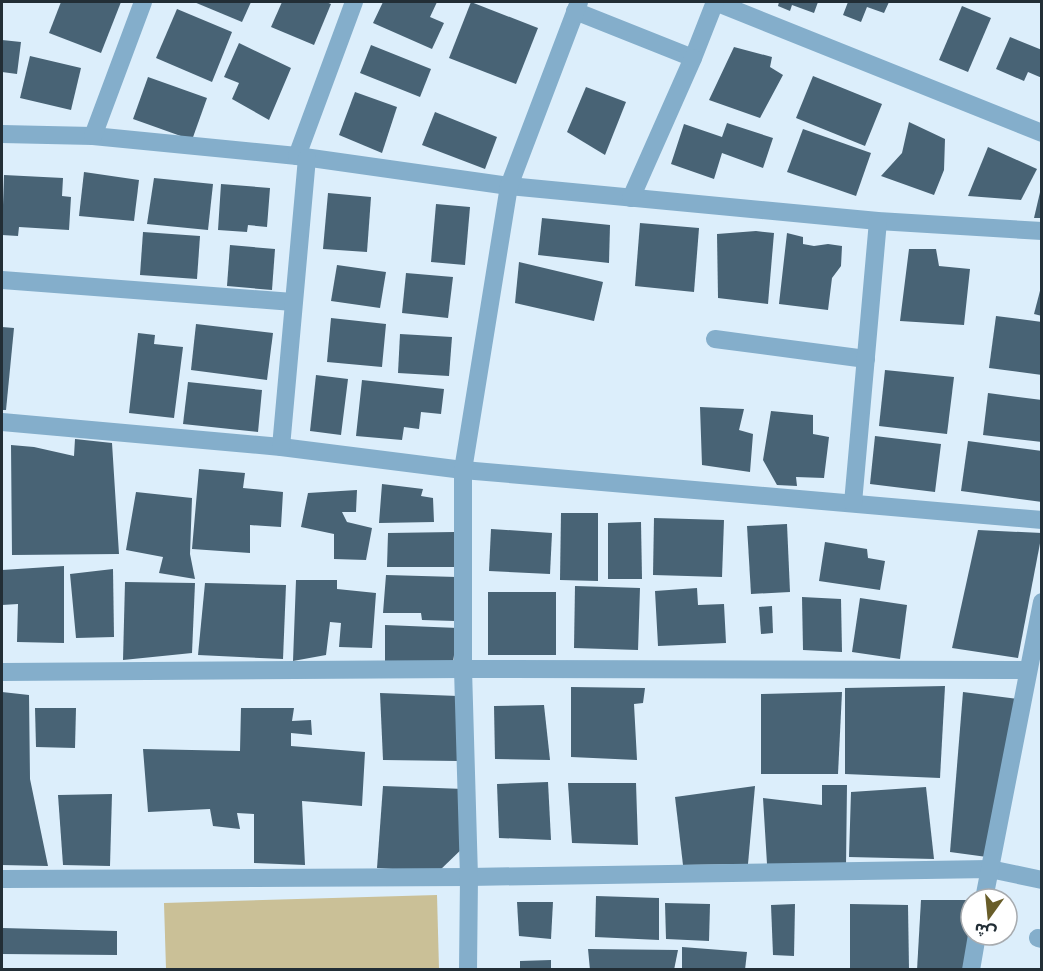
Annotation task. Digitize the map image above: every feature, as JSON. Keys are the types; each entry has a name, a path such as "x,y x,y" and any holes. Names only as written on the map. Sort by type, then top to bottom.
{"street":[{"path":"93,136 143,2"},
{"path":"281,447 302,157 354,2"},
{"path":"631,198 693,58 715,2 1041,133"},
{"path":"468,969 469,877 463,669 464,470 509,186 577,6 693,58"},
{"path":"2,134 93,136 302,157 509,186 878,221 1041,231"},
{"path":"853,503 878,221"},
{"path":"2,280 293,302"},
{"path":"715,339 866,359"},
{"path":"2,422 281,447 464,470 1041,520"},
{"path":"986,887 1041,602"},
{"path":"2,672 463,669 1028,670"},
{"path":"2,879 469,877 990,869 1041,880"},
{"path":"971,969 975,947"}],"shaded area":[{"path":"437,895 439,969 166,969 164,903"}],"building":[{"path":"61,2 121,2 101,53 49,33"},
{"path":"194,2 251,2 242,22"},
{"path":"282,2 331,4 314,45 271,27"},
{"path":"383,2 437,2 430,17 444,23 432,49 373,23"},
{"path":"471,2 538,28 516,84 449,58"},
{"path":"779,2 818,2 814,13 792,5 790,11 778,6"},
{"path":"848,2 889,2 884,13 867,7 861,22 843,15"},
{"path":"962,6 991,18 968,72 939,60"},
{"path":"177,9 232,32 212,82 156,58"},
{"path":"1010,37 1042,50 1042,78 1028,72 1024,81 996,69"},
{"path":"2,40 21,42 17,74 2,72"},
{"path":"239,43 291,68 269,120 232,99 239,83 224,77"},
{"path":"371,45 431,69 420,97 360,73"},
{"path":"734,47 772,57 770,67 783,75 760,118 709,100"},
{"path":"30,56 81,68 71,110 20,98"},
{"path":"813,76 882,104 865,146 796,118"},
{"path":"148,77 207,98 192,140 133,119"},
{"path":"586,87 626,102 605,155 567,132"},
{"path":"355,92 397,107 382,153 339,135"},
{"path":"435,112 497,137 485,169 422,145"},
{"path":"909,122 945,139 944,170 934,195 881,176 902,153"},
{"path":"727,123 773,138 763,168 722,153 714,179 671,164 684,124 722,137"},
{"path":"803,129 871,153 856,196 787,172"},
{"path":"988,147 1037,169 1021,200 968,196"},
{"path":"84,172 139,180 134,221 79,216"},
{"path":"4,175 63,178 62,196 71,197 69,230 19,227 18,236 2,235"},
{"path":"154,178 213,184 208,230 147,224"},
{"path":"221,184 270,188 267,227 248,225 247,232 218,230"},
{"path":"1041,188 1042,218 1034,218"},
{"path":"328,193 371,197 367,252 323,249"},
{"path":"436,204 470,207 465,265 431,262"},
{"path":"542,218 610,225 609,263 538,255"},
{"path":"640,223 699,228 694,292 635,286"},
{"path":"756,231 774,233 768,304 718,298 717,234"},
{"path":"143,232 200,236 197,279 140,275"},
{"path":"787,233 803,237 803,244 842,246 841,266 832,278 828,310 779,304"},
{"path":"230,245 275,249 272,290 227,286"},
{"path":"909,249 936,249 939,266 970,269 964,325 900,321"},
{"path":"519,262 603,282 594,321 515,303"},
{"path":"337,265 386,272 380,308 331,301"},
{"path":"406,273 453,277 448,318 402,313"},
{"path":"1042,287 1042,316 1034,314"},
{"path":"996,316 1042,322 1042,375 989,368"},
{"path":"331,318 386,324 382,367 327,362"},
{"path":"196,324 273,333 267,380 191,370"},
{"path":"2,327 14,328 6,410 2,410"},
{"path":"138,333 155,335 154,344 183,347 174,418 129,413"},
{"path":"400,334 452,337 449,376 398,373"},
{"path":"885,370 954,377 947,434 879,426"},
{"path":"316,375 348,379 341,435 310,431"},
{"path":"362,380 444,389 441,414 421,412 419,429 404,427 402,440 356,436"},
{"path":"188,382 262,390 258,432 183,424"},
{"path":"988,393 1042,400 1042,442 983,435"},
{"path":"700,407 744,409 739,430 753,434 750,472 702,465"},
{"path":"771,411 813,415 813,434 829,437 824,478 796,477 797,486 777,485 763,460"},
{"path":"875,436 941,444 935,492 870,484"},
{"path":"75,439 112,443 119,554 12,555 11,445 34,447 74,456"},
{"path":"968,441 1042,451 1042,502 961,491"},
{"path":"199,469 245,473 243,488 283,492 281,527 250,525 250,553 192,549"},
{"path":"382,484 423,489 421,496 433,498 434,522 379,523"},
{"path":"357,490 356,512 342,512 347,522 372,528 366,560 334,559 334,534 301,527 308,493"},
{"path":"136,492 192,498 190,554 195,579 159,573 163,557 126,550"},
{"path":"561,513 598,513 598,581 560,580"},
{"path":"654,518 724,520 722,577 653,575"},
{"path":"641,522 642,579 608,579 608,523"},
{"path":"787,524 790,592 751,594 747,526"},
{"path":"491,529 552,533 550,574 489,571"},
{"path":"978,530 1042,533 1018,658 952,648"},
{"path":"454,532 455,567 387,567 388,533"},
{"path":"825,542 867,549 868,558 885,561 880,590 819,581"},
{"path":"64,566 64,643 17,642 18,604 2,605 2,570"},
{"path":"113,569 114,637 76,638 70,574"},
{"path":"386,575 457,577 455,621 422,620 421,613 383,613"},
{"path":"296,580 337,580 337,589 376,593 372,648 339,647 341,623 330,622 326,655 293,661"},
{"path":"125,582 195,583 192,653 123,660"},
{"path":"205,583 286,585 283,659 198,655"},
{"path":"575,586 640,588 638,650 574,648"},
{"path":"697,588 698,605 724,604 726,643 658,646 655,591"},
{"path":"488,592 556,592 556,655 488,655"},
{"path":"802,597 841,599 842,652 803,650"},
{"path":"860,598 907,605 900,659 852,652"},
{"path":"772,606 773,633 761,634 759,607"},
{"path":"385,625 458,628 453,662 385,662"},
{"path":"945,686 940,778 845,774 845,688"},
{"path":"571,687 645,688 643,703 634,704 637,760 571,757"},
{"path":"2,692 29,695 30,779 48,866 2,865"},
{"path":"842,692 838,774 761,774 761,694"},
{"path":"963,692 1018,699 987,857 950,852"},
{"path":"380,693 458,696 458,761 383,760"},
{"path":"544,705 550,760 495,759 494,706"},
{"path":"35,708 76,708 75,748 36,747"},
{"path":"241,708 294,708 292,721 311,720 312,735 291,733 291,746 365,752 362,806 302,801 305,865 254,863 254,814 237,813 240,829 213,826 210,809 148,812 143,749 240,751"},
{"path":"548,782 551,840 499,838 497,784"},
{"path":"568,783 636,783 638,845 572,843"},
{"path":"822,785 847,785 846,866 767,864 763,798 822,805"},
{"path":"383,786 464,789 468,843 438,872 377,868"},
{"path":"755,786 748,864 683,865 675,797"},
{"path":"926,787 934,859 849,857 851,792"},
{"path":"112,794 110,866 63,865 58,795"},
{"path":"596,896 659,898 659,940 595,937"},
{"path":"921,900 959,900 959,947 969,947 965,970 917,970"},
{"path":"517,902 553,902 551,939 519,936"},
{"path":"665,903 710,904 709,941 666,939"},
{"path":"795,904 794,956 773,955 771,905"},
{"path":"850,904 908,905 909,970 850,970"},
{"path":"2,928 117,931 117,955 2,954"},
{"path":"682,947 747,952 745,970 682,970"},
{"path":"588,949 678,950 674,970 590,970"},
{"path":"551,960 551,970 520,970 520,961"}]}
